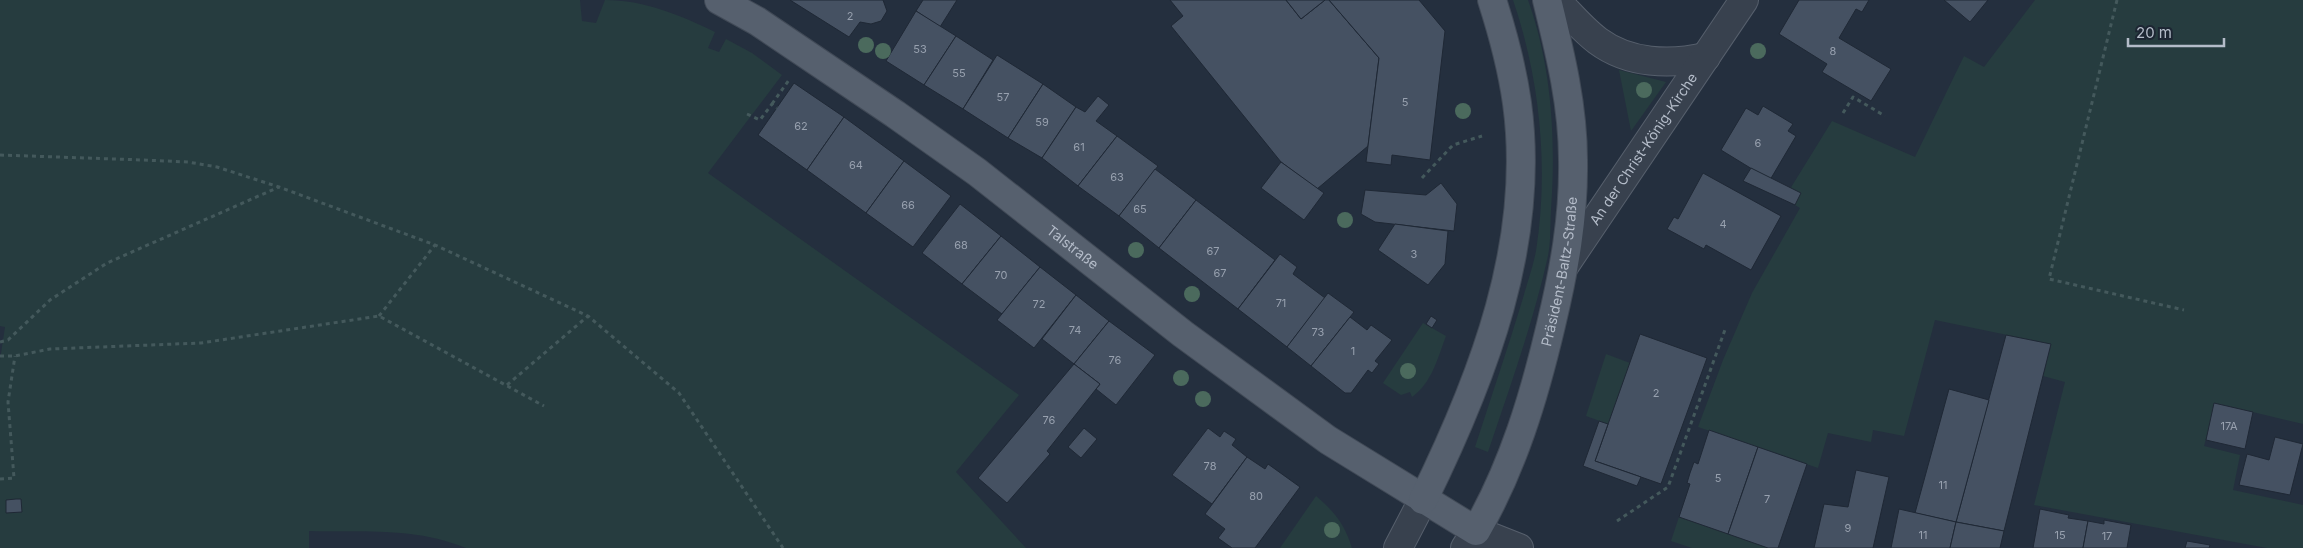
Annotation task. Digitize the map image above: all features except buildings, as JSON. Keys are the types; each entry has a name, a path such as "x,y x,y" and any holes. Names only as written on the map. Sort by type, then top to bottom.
{"main road":[{"path":"1424,500 1467,407 1495,324 1514,248 1520,182 1517,106 1512,72 1492,0"},
{"name":"Präsident-Baltz-Straße","path":"1471,539 1494,500 1517,443 1544,356 1565,265 1571,216 1573,160 1565,72 1547,0"},
{"name":"Talstraße","path":"725,1 903,119 986,179 1238,376 1334,444 1424,500 1471,539"}],"street":[{"name":"An der Christ-König-Kirche","path":"1556,0 1596,40 1614,51 1636,58 1664,63 1706,57"},
{"name":"An der Christ-König-Kirche","path":"1565,265 1744,0"},
{"path":"1398,548 1424,500"},
{"path":"1471,539 1519,548"}],"path":[{"path":"2117,0 2050,279 2184,310"},
{"path":"747,114 760,120 789,80"},
{"path":"1844,113 1853,97 1885,116"},
{"path":"772,104 777,108"},
{"path":"1422,178 1453,145 1482,136"},
{"path":"0,155 188,162 217,168 278,187 435,245 588,316 679,393 783,548"},
{"path":"0,342 8,340 50,300 107,263 278,187"},
{"path":"379,316 435,245"},
{"path":"0,356 15,356 50,349 201,343 379,316 544,406"},
{"path":"506,386 588,316"},
{"path":"1617,521 1668,486 1726,327"},
{"path":"0,478 14,478 8,402 15,356"}],"green space":[{"path":"0,0 580,0 582,21 596,23 605,0 634,3 662,10 715,32 708,48 719,52 726,39 752,53 782,75 708,173 1019,395 956,472 1026,548 466,548 447,541 408,534 369,531 309,531 309,548 0,548 0,360 5,327 0,326"},
{"path":"1513,0 1528,0 1536,25 1547,77 1553,157 1550,239 1548,256 1521,355 1488,452 1475,447 1533,263 1540,220 1542,188 1540,124 1536,92 1530,61"},
{"path":"2035,0 2303,0 2303,424 2215,403 2204,446 2240,455 2233,490 2303,505 2303,548 2267,548 2034,505 2065,382 2043,376 2051,344 1935,320 1904,436 1873,430 1871,442 1828,433 1818,468 1698,427 1723,360 1752,293 1800,208 1795,205 1800,193 1790,189 1832,121 1915,157 1964,56 1984,67"},
{"path":"1619,70 1666,82 1631,131"},
{"path":"1423,323 1446,336 1434,369 1425,385 1412,397 1410,392 1401,395 1383,383"},
{"path":"1606,354 1630,363 1608,424 1586,416"},
{"path":"1316,496 1338,519 1346,532 1352,548 1280,548"},
{"path":"1679,517 1768,548 1692,548 1671,541"}]}
